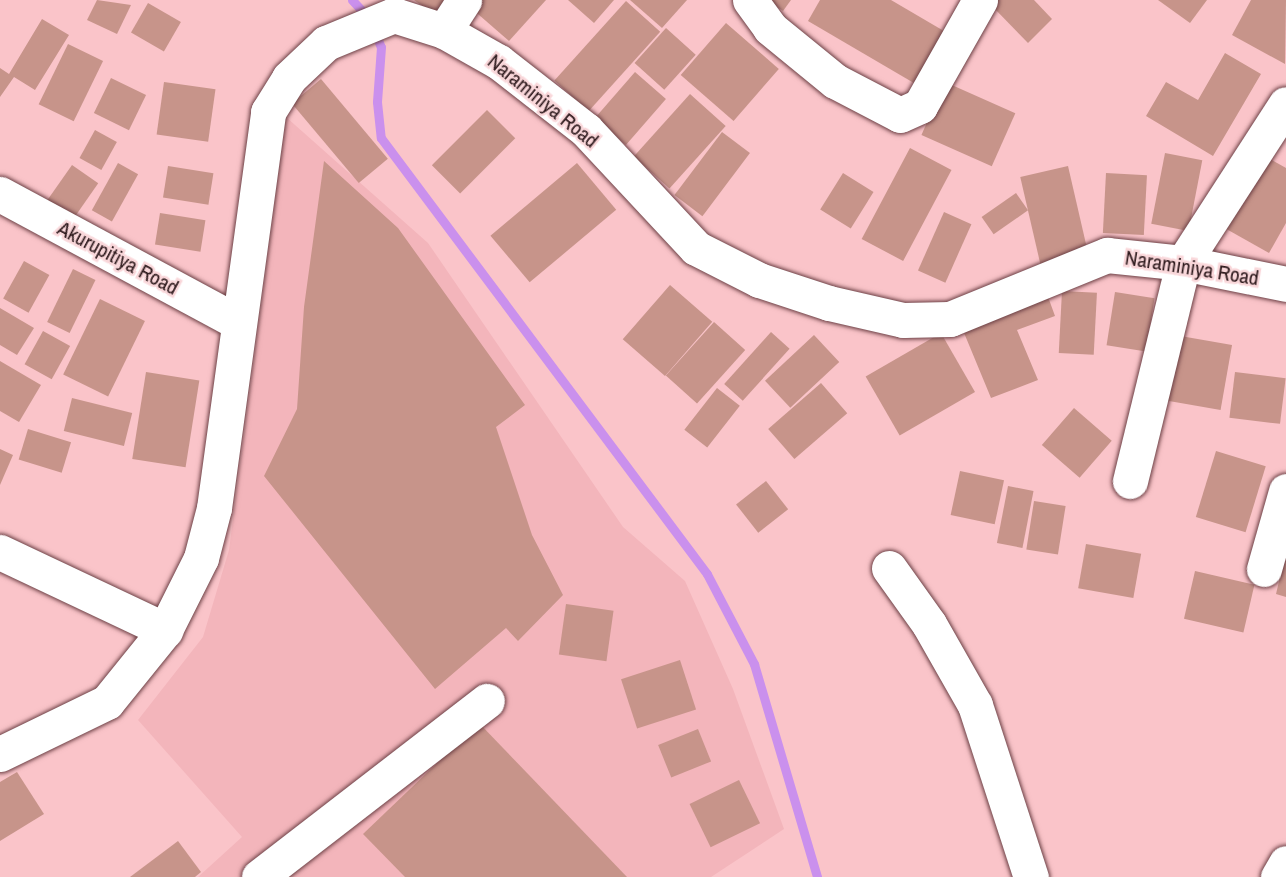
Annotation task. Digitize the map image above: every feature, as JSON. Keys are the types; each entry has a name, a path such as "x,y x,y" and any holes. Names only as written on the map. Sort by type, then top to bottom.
{"street":[{"path":"444,31 464,0"},
{"path":"750,0 770,28 835,81 900,115 920,106 980,0"},
{"name":"Naraminiya Road","path":"0,754 107,702 165,630 201,558 214,508 236,321 268,112 289,78 326,43 394,15 444,31 499,62 586,131 695,248 759,280 807,296 903,320 950,319 1107,256 1183,263 1286,284"},
{"path":"1130,481 1183,263 1286,104"},
{"name":"Akurupitiya Road","path":"0,194 236,321"},
{"path":"1264,569 1286,491"},
{"path":"0,552 165,630"},
{"path":"889,568 929,624 975,705 1031,877"},
{"path":"260,877 487,701"},
{"path":"1278,877 1286,863"}],"shaded area":[{"path":"286,117 428,243 623,527 685,581 733,689 784,829 711,877 198,877 242,837 138,720 203,637 229,550"}],"building":[{"path":"97,0 131,5 117,34 87,20"},
{"path":"414,0 449,0 438,17"},
{"path":"478,0 546,0 509,41 471,8"},
{"path":"568,0 614,0 594,23"},
{"path":"630,0 687,0 662,28"},
{"path":"767,0 791,0 783,11"},
{"path":"820,0 891,0 949,34 919,86 808,21"},
{"path":"997,0 1034,0 1052,19 1028,43 992,6"},
{"path":"1158,0 1207,0 1190,23"},
{"path":"1251,0 1286,0 1285,64 1232,35"},
{"path":"626,1 660,32 589,111 554,81"},
{"path":"148,3 181,22 164,51 131,32"},
{"path":"42,19 69,35 35,90 14,77 0,97 0,68 9,74"},
{"path":"726,23 779,69 734,121 681,75"},
{"path":"666,28 696,55 664,90 635,63"},
{"path":"68,44 103,61 74,121 39,104"},
{"path":"1225,53 1261,74 1213,156 1146,116 1166,82 1198,100"},
{"path":"635,72 666,99 626,145 595,118"},
{"path":"111,78 146,95 129,130 94,113"},
{"path":"321,79 388,159 359,183 292,103"},
{"path":"164,82 215,89 208,142 157,134"},
{"path":"945,82 1015,113 992,166 921,135"},
{"path":"690,94 726,126 669,189 634,156"},
{"path":"487,110 515,138 460,193 432,165"},
{"path":"95,130 117,142 101,170 79,158"},
{"path":"722,132 750,153 702,216 674,195"},
{"path":"910,148 951,170 903,261 862,239"},
{"path":"1165,153 1202,160 1189,231 1151,224"},
{"path":"1261,154 1286,168 1286,223 1269,253 1221,226"},
{"path":"324,161 398,228 525,405 496,427 532,535 563,595 518,641 506,628 435,689 264,476 297,409 304,307"},
{"path":"118,163 138,174 112,221 92,210"},
{"path":"577,163 616,210 530,282 490,236"},
{"path":"72,165 98,183 68,226 42,208"},
{"path":"168,166 213,173 208,205 163,198"},
{"path":"1068,166 1088,255 1041,266 1020,177"},
{"path":"843,173 874,192 851,229 820,209"},
{"path":"1106,173 1147,175 1144,235 1103,233"},
{"path":"1016,193 1028,210 994,234 982,217"},
{"path":"944,212 971,224 945,283 918,270"},
{"path":"160,213 205,220 200,252 155,245"},
{"path":"24,261 49,275 29,313 3,299"},
{"path":"73,269 95,280 70,333 47,322"},
{"path":"670,285 712,322 665,376 623,339"},
{"path":"1062,291 1097,293 1094,355 1059,353"},
{"path":"1115,292 1155,298 1146,352 1107,345"},
{"path":"1047,294 1055,316 1017,330 1038,380 991,398 962,328"},
{"path":"100,299 145,321 108,396 63,374"},
{"path":"0,308 34,328 17,355 0,345"},
{"path":"714,322 745,350 697,404 666,376"},
{"path":"43,331 70,346 52,379 25,364"},
{"path":"771,332 790,349 743,401 724,384"},
{"path":"941,333 975,392 900,435 866,377"},
{"path":"1169,334 1232,345 1221,410 1158,399"},
{"path":"814,335 839,362 790,408 765,381"},
{"path":"0,361 41,385 19,422 0,411"},
{"path":"146,372 199,380 186,467 132,459"},
{"path":"1235,372 1286,378 1280,424 1229,418"},
{"path":"821,383 847,413 794,459 768,429"},
{"path":"717,388 740,406 707,448 684,430"},
{"path":"72,398 132,413 124,446 64,431"},
{"path":"1074,408 1112,441 1080,478 1042,445"},
{"path":"28,429 71,442 62,473 19,460"},
{"path":"0,449 13,455 0,485"},
{"path":"1216,451 1266,466 1246,532 1196,517"},
{"path":"960,471 1004,480 995,524 951,515"},
{"path":"766,481 788,509 758,533 736,504"},
{"path":"1008,486 1034,491 1022,548 997,543"},
{"path":"1034,501 1066,506 1058,554 1026,549"},
{"path":"1086,544 1141,554 1133,598 1078,588"},
{"path":"1286,552 1286,597 1276,594"},
{"path":"1195,571 1254,585 1243,632 1184,619"},
{"path":"566,604 614,611 606,661 559,655"},
{"path":"680,660 696,709 637,729 621,679"},
{"path":"479,723 627,877 405,877 363,834"},
{"path":"698,729 711,761 671,778 658,745"},
{"path":"17,772 44,814 0,841 0,782"},
{"path":"739,780 760,823 711,847 690,804"},
{"path":"178,841 201,872 195,877 130,877"}],"waterway":[{"path":"352,0 368,17"},
{"path":"374,30 381,47 377,102 381,138 707,574 754,664 817,877"}]}
